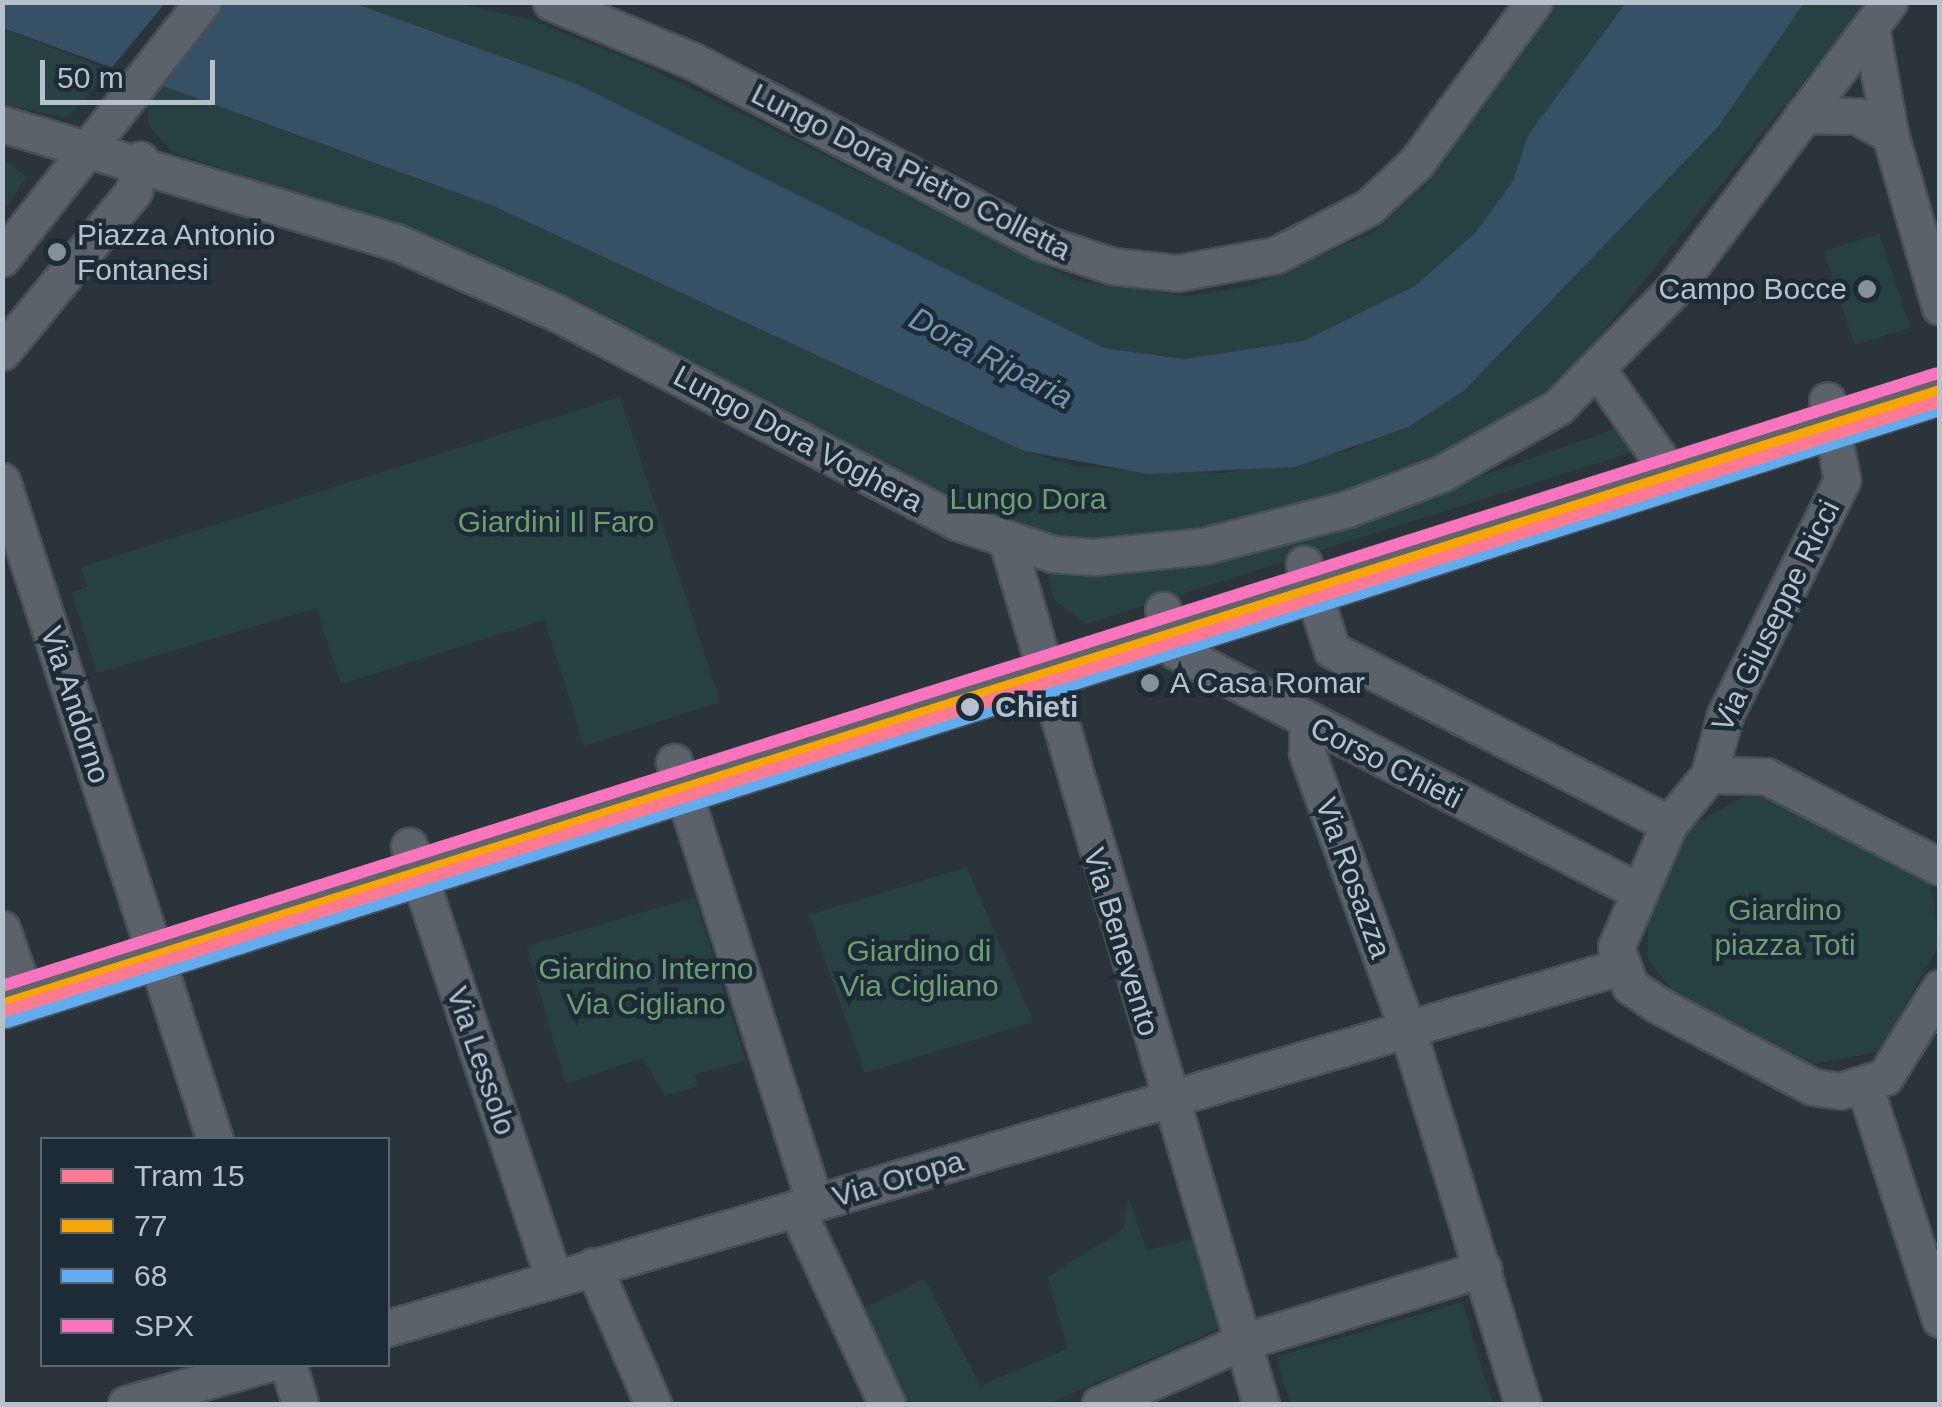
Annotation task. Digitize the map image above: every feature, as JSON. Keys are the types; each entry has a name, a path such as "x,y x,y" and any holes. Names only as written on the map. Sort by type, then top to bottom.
{"main road":[{"path":"10,975 152,942 1037,663 1830,412 1940,365"},
{"path":"1830,412 1940,390"}],"street":[{"path":"2,258 203,2"},
{"name":"Lungo Dora Pietro Colletta","path":"551,2 721,75 1040,242 1112,266 1176,272 1276,256 1368,207 1416,163 1534,2"},
{"path":"1880,16 1890,134 1940,308"},
{"name":"Lungo Dora Voghera","path":"2,124 140,160 493,282 1007,541 1094,558 1204,546 1347,509 1501,443 1598,370 1672,291 1880,16"},
{"path":"1804,115 1857,116 1890,134"},
{"path":"2,352 134,191 140,160"},
{"path":"1598,370 1664,464"},
{"name":"Via Giuseppe Ricci","path":"1710,775 1725,715 1842,480 1830,412"},
{"name":"Via Andorno","path":"2,481 214,1137"},
{"name":"Via Benevento","path":"1007,541 1037,663 1261,1404"},
{"path":"1308,576 1332,650 1669,824"},
{"name":"Corso Chieti","path":"1167,621 1176,651 1307,723 1636,890"},
{"name":"Via Rosazza","path":"1307,723 1307,754 1408,1031"},
{"path":"1940,866 1766,776 1710,775 1669,824 1636,890 1619,967 1658,1005 1813,1087 1865,1088 1927,1041 1940,988"},
{"path":"678,776 805,1205 887,1404"},
{"name":"Via Lessolo","path":"414,859 553,1277"},
{"name":"Via Oropa","path":"390,1327 1619,967"},
{"path":"1408,1031 1523,1404"},
{"path":"1865,1088 1940,1318"},
{"path":"593,1266 653,1404"},
{"path":"1100,1404 1242,1342 1483,1269"},
{"path":"126,1404 256,1367"},
{"path":"289,1367 300,1404"}],"green space":[{"path":"354,3 454,3 529,19 643,65 1077,281 1188,296 1253,286 1374,232 1426,184 1560,3 1626,3 1528,135 1513,181 1475,233 1415,286 1303,341 1184,359 1104,348 577,84"},
{"name":"Lungo Dora","path":"1804,3 1867,3 1574,368 1501,443 1393,507 1626,425 1639,450 1086,624 1054,600 1043,548 378,223 172,151 149,126 145,88 153,80 491,205 1024,451 1078,467 1222,473 1350,450 1465,390 1718,127"},
{"path":"2,28 110,70 67,118 3,104"},
{"path":"3,158 27,177 3,211"},
{"name":"Campo Bocce","path":"1879,234 1910,328 1855,345 1824,251"},
{"name":"Giardini Il Faro","path":"620,397 720,702 584,746 545,620 341,684 317,608 97,673 72,592 87,587 81,567"},
{"name":"Giardino piazza Toti","path":"1746,795 1764,795 1931,885 1939,945 1879,1052 1808,1065 1677,996 1648,960 1648,915 1689,827"},
{"name":"Giardino di Via Cigliano","path":"967,867 1033,1022 865,1073 809,915"},
{"name":"Giardino Interno Via Cigliano","path":"695,897 746,1061 695,1074 698,1086 665,1096 642,1058 566,1084 527,946"},
{"path":"1128,1198 1147,1250 1192,1239 1218,1329 1048,1404 893,1404 852,1314 925,1279 980,1386 1067,1349 1048,1277 1124,1229"},
{"path":"1462,1302 1493,1404 1291,1404 1276,1357"}],"water":[{"name":"Dora Riparia","path":"2,3 354,3 577,84 1104,348 1184,359 1303,341 1415,286 1475,233 1513,181 1528,135 1626,3 1804,3 1718,127 1465,390 1408,427 1295,467 1149,474 1024,451 491,205 3,28"}],"pier":[{"path":"165,3 219,3 128,79 110,70"}],"tram line":[{"name":"15","path":"2,1012 1940,401"}],"transit line":[{"name":"SPX","path":"2,986 1935,374"},
{"name":"77","path":"2,1005 1940,391"},
{"name":"68","path":"7,1022 1940,410"}],"place":[{"name":"Piazza Antonio Fontanesi","path":"57,252"},
{"name":"Campo Bocce","path":"1867,289"},
{"name":"A Casa Romar","path":"1150,683"},
{"name":"Chieti","path":"970,707"}]}
